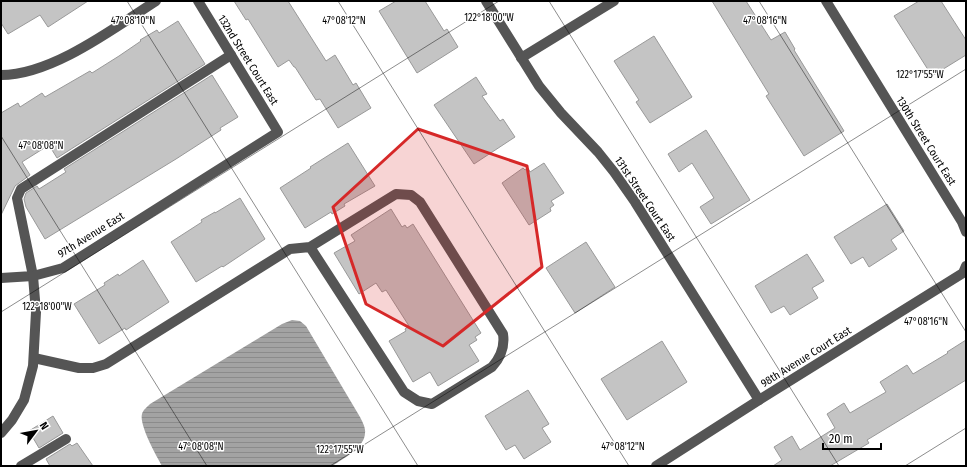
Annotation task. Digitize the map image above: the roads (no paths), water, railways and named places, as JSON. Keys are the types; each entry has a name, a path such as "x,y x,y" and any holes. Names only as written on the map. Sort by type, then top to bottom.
{"street":[{"path":"1,75 14,75 40,68 64,58 156,1"},
{"name":"132nd Street Court East","path":"198,1 278,132"},
{"name":"131st Street Court East","path":"486,1 539,86 561,113 598,152 635,202 759,400"},
{"path":"521,58 614,1"},
{"name":"130th Street Court East","path":"826,1 962,222 966,232"},
{"path":"1,433 12,420 24,400 34,358 36,312 33,276 17,198 21,189 231,55"},
{"name":"97th Avenue East","path":"1,278 33,276 63,268 278,132"},
{"path":"34,358 79,368 93,368 106,364 290,249 310,247 396,194 410,195 420,202 503,334 504,344 500,359 492,367 432,404 418,401 404,392 310,247"},
{"name":"98th Avenue Court East","path":"656,466 963,273 966,266"},
{"path":"21,466 66,439"}]}
